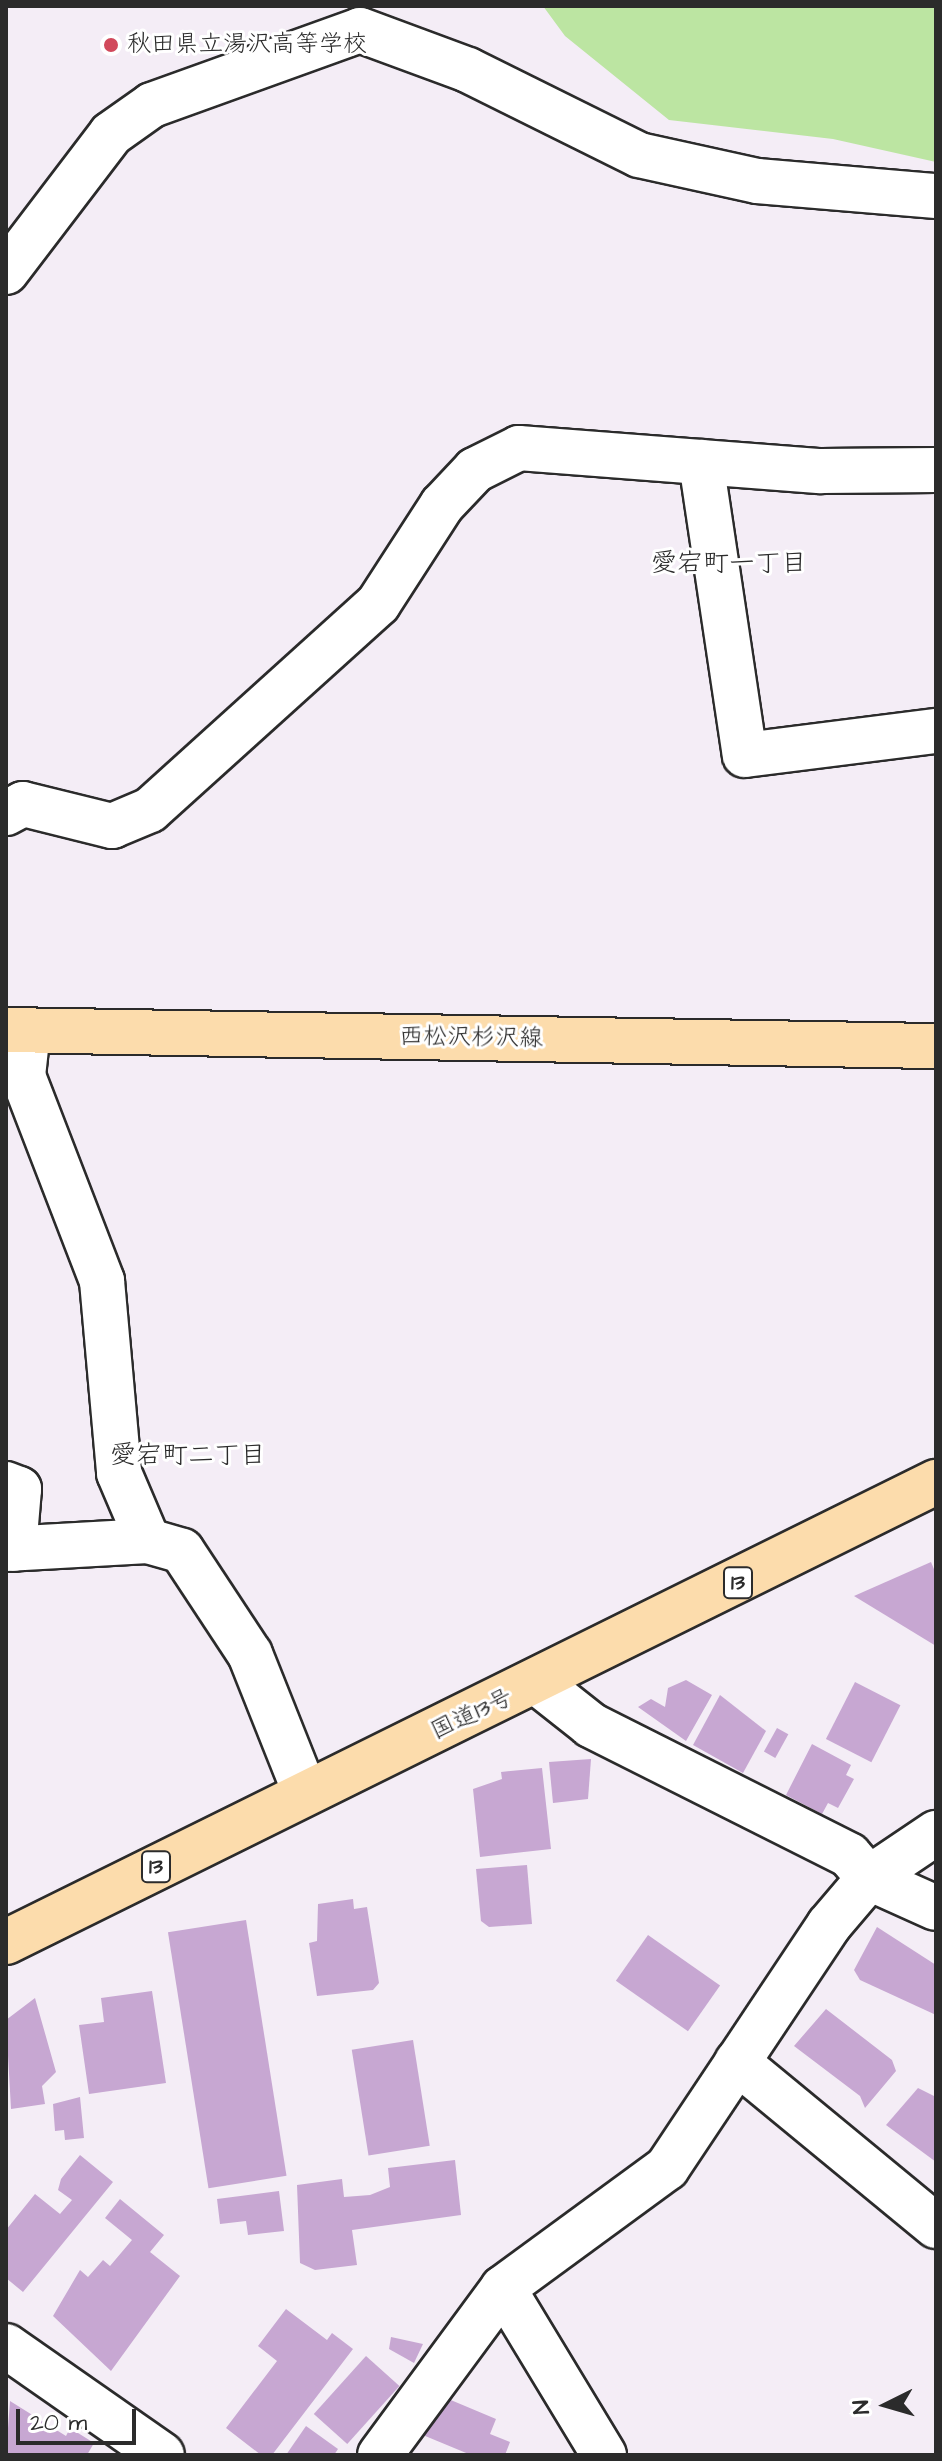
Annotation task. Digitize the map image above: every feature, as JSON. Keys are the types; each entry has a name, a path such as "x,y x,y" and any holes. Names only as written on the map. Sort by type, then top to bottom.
{"main road":[{"name":"西松沢杉沢線","path":"17,1030 936,1046"},
{"name":"国道13号","path":"6,1942 305,1792 539,1684 936,1482"}],"street":[{"path":"6,272 111,134 152,105 360,30 468,70 639,155 757,181 936,196"},
{"path":"6,813 23,804 112,826 150,810 378,604 442,505 475,470 519,448 701,462 929,464"},
{"path":"701,462 745,755 936,731"},
{"path":"17,1030 23,1076 102,1281 119,1473 148,1541"},
{"path":"6,1484 19,1489 10,1549 148,1541 182,1551 211,1585 250,1654 305,1792"},
{"path":"539,1684 591,1725 849,1855 869,1878 936,1908"},
{"path":"380,2455 503,2288 667,2168 737,2062 869,1878 936,1833"},
{"path":"737,2062 936,2226"},
{"path":"503,2288 604,2455"},
{"path":"6,2346 133,2447"}],"green space":[{"path":"543,6 936,6 936,162 833,139 669,120 565,36"}],"building":[{"path":"931,1562 936,1574 936,1646 854,1596"},
{"path":"686,1680 712,1695 686,1741 638,1707 651,1699 665,1707 668,1688"},
{"path":"855,1682 900,1705 871,1762 826,1739"},
{"path":"720,1695 766,1731 743,1773 693,1745"},
{"path":"777,1728 788,1734 775,1758 764,1752"},
{"path":"812,1744 851,1765 846,1775 854,1779 838,1808 828,1803 822,1814 786,1795"},
{"path":"591,1759 588,1799 553,1803 549,1762"},
{"path":"542,1768 551,1849 480,1857 473,1789 502,1779 501,1772"},
{"path":"527,1865 532,1924 489,1927 481,1921 476,1869"},
{"path":"353,1899 354,1909 367,1907 379,1983 373,1990 317,1996 309,1943 317,1941 318,1904"},
{"path":"246,1920 287,2176 208,2188 168,1932"},
{"path":"877,1927 936,1965 936,2015 860,1980 854,1970"},
{"path":"648,1935 720,1985 688,2031 616,1981"},
{"path":"152,1991 166,2083 89,2094 79,2025 104,2022 101,1998"},
{"path":"35,1998 56,2072 42,2086 45,2104 11,2109 6,2020"},
{"path":"826,2009 892,2060 896,2071 865,2108 860,2096 794,2046"},
{"path":"413,2040 430,2146 369,2155 352,2050"},
{"path":"918,2088 936,2097 936,2162 886,2125"},
{"path":"80,2097 84,2138 65,2140 64,2130 55,2131 53,2104"},
{"path":"80,2155 113,2182 23,2292 6,2278 6,2230 35,2194 60,2214 72,2200 58,2190 61,2179"},
{"path":"455,2160 461,2215 352,2230 357,2265 315,2270 300,2263 297,2185 342,2179 344,2197 370,2195 390,2187 388,2168"},
{"path":"279,2191 284,2231 248,2235 246,2221 220,2224 217,2199"},
{"path":"120,2199 164,2235 150,2252 180,2276 111,2371 53,2316 80,2270 88,2277 103,2260 110,2266 132,2240 105,2218"},
{"path":"286,2309 327,2340 332,2333 353,2349 272,2455 261,2455 226,2428 277,2361 258,2346"},
{"path":"391,2337 423,2344 414,2363 389,2349"},
{"path":"366,2356 399,2386 347,2444 314,2414"},
{"path":"446,2398 496,2419 490,2434 510,2442 505,2455 471,2455 418,2433"},
{"path":"10,2401 66,2436 70,2428 94,2443 87,2455 6,2455"},
{"path":"306,2426 338,2449 334,2455 286,2455"}],"place":[{"name":"秋田県立湯沢高等学校","path":"111,45"}],"district":[{"name":"愛宕町一丁目","path":"729,564"},
{"name":"愛宕町二丁目","path":"188,1456"}]}
